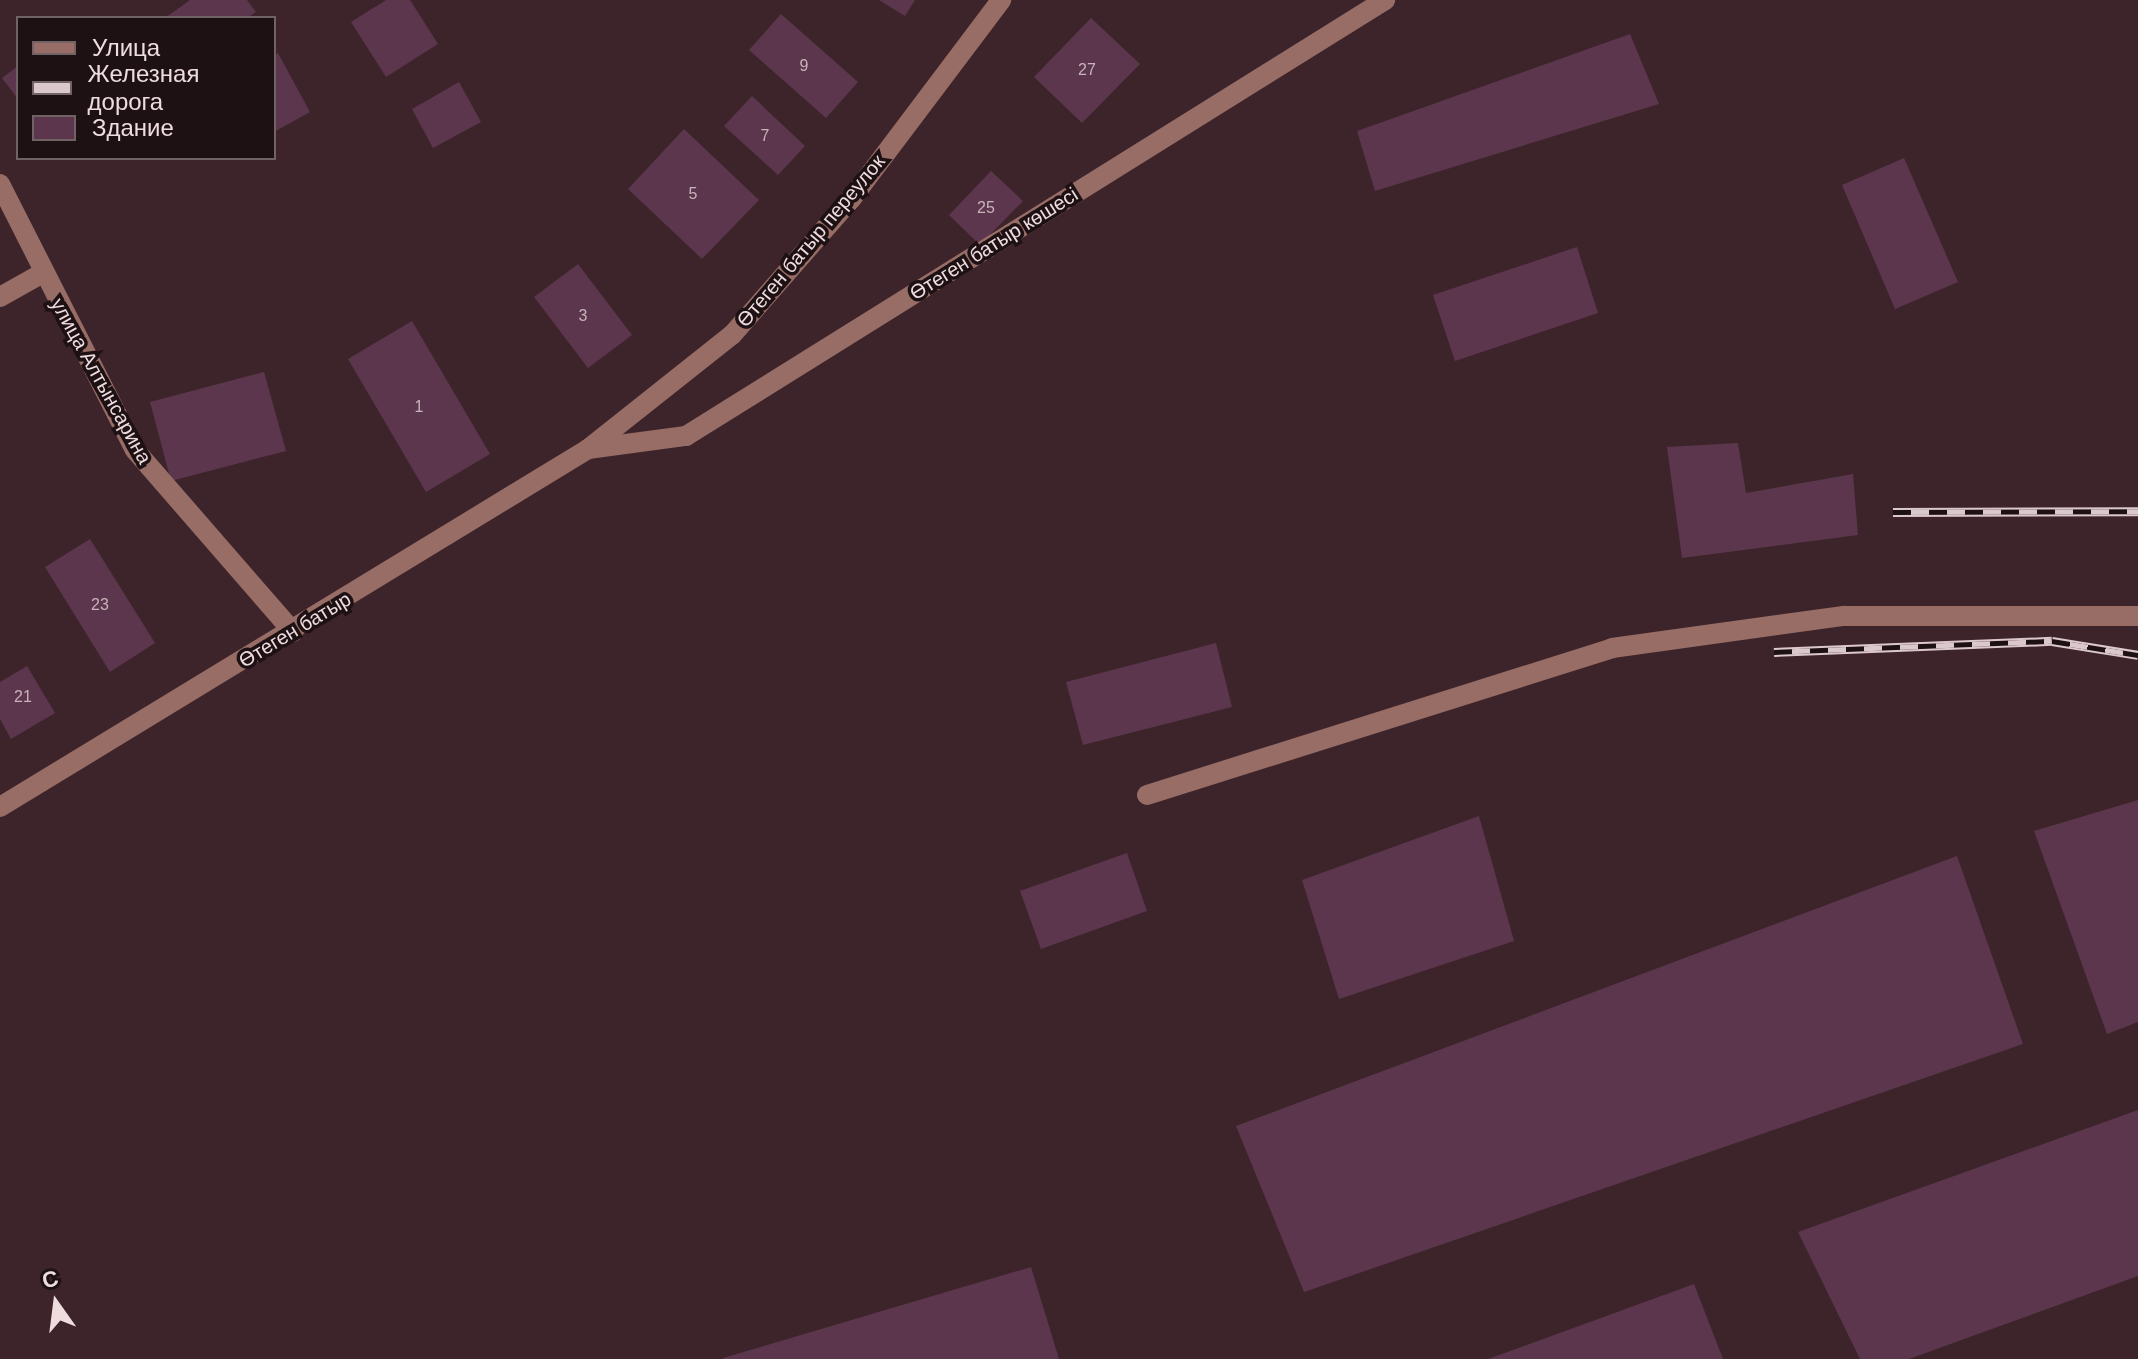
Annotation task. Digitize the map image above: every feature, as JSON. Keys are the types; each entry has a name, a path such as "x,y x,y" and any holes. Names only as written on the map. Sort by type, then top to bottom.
{"street":[{"name":"Өтеген батыр переулок","path":"588,449 732,335 852,198 1001,0"},
{"name":"Өтеген батыр көшесі","path":"588,449 686,436 1385,0"},
{"name":"улица Алтынсарина","path":"0,184 135,450 293,632"},
{"path":"0,297 43,273"},
{"name":"Өтеген батыр","path":"0,807 293,632 588,449"},
{"path":"1147,795 1612,648 1844,616 2138,616"}],"building":[{"path":"190,0 247,0 256,12 250,16 168,16"},
{"path":"386,0 410,0 438,44 386,77 351,22"},
{"path":"879,0 915,0 905,16"},
{"path":"781,14 858,82 826,118 749,50"},
{"path":"1091,18 1140,64 1082,123 1034,77"},
{"path":"1630,34 1659,104 1375,191 1357,131"},
{"path":"276,54 310,112 276,131"},
{"path":"16,68 16,96 2,78"},
{"path":"459,82 481,122 433,148 412,109"},
{"path":"752,96 805,146 778,175 724,126"},
{"path":"684,129 759,200 702,259 628,189"},
{"path":"1904,158 1958,282 1895,309 1842,185"},
{"path":"991,171 1023,201 980,245 949,215"},
{"path":"1577,247 1598,313 1455,361 1433,295"},
{"path":"578,264 632,335 588,368 534,297"},
{"path":"412,321 490,454 426,492 348,359"},
{"path":"264,372 286,451 171,481 150,402"},
{"path":"1738,443 1746,493 1853,474 1858,535 1682,558 1667,447"},
{"path":"90,539 155,643 110,672 45,567"},
{"path":"1216,643 1232,707 1083,745 1066,682"},
{"path":"27,666 55,713 11,739 0,719 0,682"},
{"path":"2138,800 2138,1022 2107,1034 2034,831"},
{"path":"1479,816 1514,941 1339,999 1302,880"},
{"path":"1127,853 1147,911 1041,949 1020,891"},
{"path":"1957,856 2023,1044 1304,1292 1236,1126"},
{"path":"2138,1110 2138,1276 1909,1359 1860,1359 1798,1232"},
{"path":"1031,1267 1059,1359 723,1359 723,1358"},
{"path":"1694,1284 1723,1359 1488,1359"}],"railway":[{"path":"1893,512 2138,511"},
{"path":"1774,652 2052,641 2138,655"}]}
